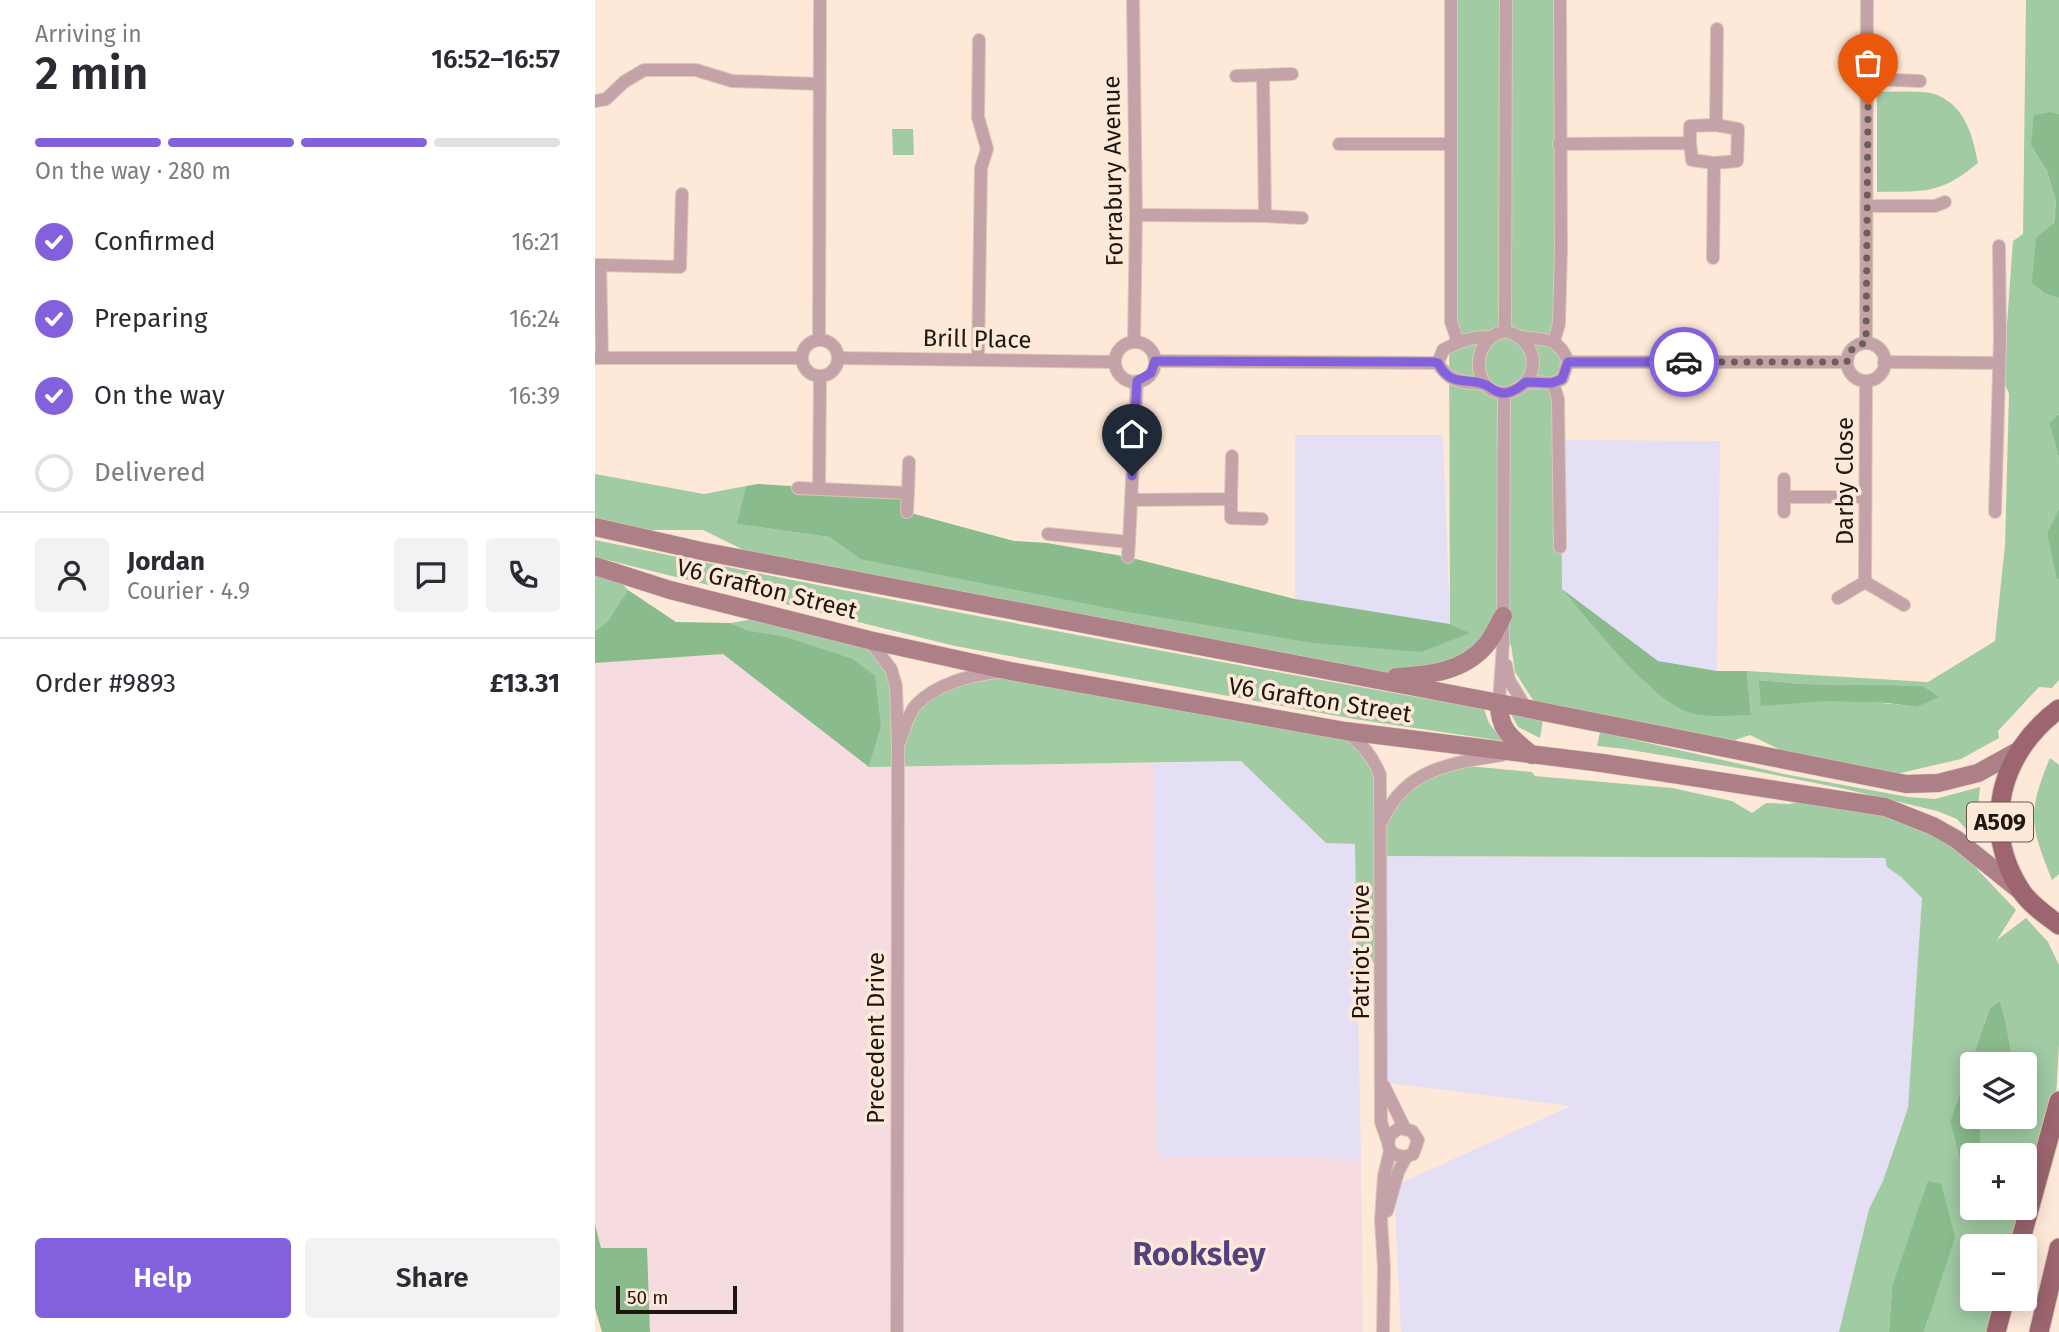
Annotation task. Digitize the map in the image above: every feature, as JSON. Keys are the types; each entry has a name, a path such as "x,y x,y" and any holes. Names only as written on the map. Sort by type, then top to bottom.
{"main road":[{"name":"A509","path":"2058,709 2018,751 2001,793 2000,830 2009,865 2031,902 2059,925"},
{"path":"2022,1234 2059,1101"},
{"path":"2042,1328 2059,1248"},
{"path":"1996,1332 2002,1311"}],"street":[{"path":"819,340 820,0"},
{"name":"Forrabury Avenue","path":"1133,0 1135,342"},
{"path":"1451,0 1451,321 1458,342"},
{"path":"1505,331 1506,0"},
{"path":"1554,341 1559,324 1561,250 1560,0"},
{"path":"1866,343 1867,0"},
{"path":"1716,125 1717,29"},
{"path":"978,359 981,168 987,149 978,117 979,40"},
{"path":"595,101 606,99 624,82 644,71 696,70 731,81 819,84"},
{"path":"1236,76 1292,74"},
{"path":"1263,75 1265,216"},
{"path":"1868,79 1920,81"},
{"path":"1716,125 1738,129 1737,161 1714,163 1692,160 1690,143 1690,126 1716,125"},
{"path":"1559,144 1690,143"},
{"path":"1339,144 1451,144"},
{"path":"1713,258 1714,163"},
{"path":"682,194 680,267 598,265 598,357 802,358"},
{"path":"1867,206 1935,206 1945,202"},
{"path":"1136,215 1302,218"},
{"path":"1994,512 1999,363 1999,246"},
{"path":"1438,363 1443,350 1468,337 1490,337 1505,331 1520,337 1554,341 1564,350 1568,362 1562,379 1552,383 1526,382"},
{"path":"1490,337 1481,351 1479,369 1485,384 1493,391 1504,393 1526,382 1533,363 1532,352 1520,337"},
{"path":"819,340 831,343 838,358 835,369 820,376 809,373 802,358 805,347 819,340"},
{"path":"1135,342 1146,345 1155,361 1151,373 1137,381 1124,378 1116,369 1115,362 1123,346 1135,342"},
{"path":"1866,343 1881,351 1885,362 1877,377 1866,381 1855,378 1847,362 1850,351 1866,343"},
{"name":"Brill Place","path":"838,358 1115,362"},
{"path":"1155,361 1438,363"},
{"path":"1568,362 1847,362"},
{"path":"1885,362 1999,363"},
{"path":"1438,363 1451,379 1485,384"},
{"path":"819,488 820,376"},
{"path":"1128,557 1137,381"},
{"name":"Darby Close","path":"1865,582 1866,381"},
{"path":"1552,383 1558,399 1560,547"},
{"path":"1504,393 1503,644 1499,703 1502,725 1507,733 1535,755"},
{"path":"1232,456 1231,518 1262,519"},
{"path":"907,512 909,462"},
{"path":"1784,479 1784,512"},
{"path":"798,488 908,493"},
{"path":"1784,497 1865,498"},
{"path":"1131,500 1231,499"},
{"name":"V6 Grafton Street","path":"595,527 692,550 1604,723 1906,784 1938,783 1978,773 2018,751"},
{"path":"1048,534 1129,542"},
{"name":"V6 Grafton Street","path":"595,566 670,590 869,640 1010,671 1345,731 1602,763 1885,807 1933,826 1956,839 2031,902"},
{"path":"1838,598 1865,582 1904,606"},
{"path":"1364,678 1422,675 1454,669 1470,660 1488,644 1503,616"},
{"name":"Precedent Drive","path":"869,640 891,669 896,686 897,1332"},
{"path":"1503,644 1509,680 1533,710"},
{"name":"Precedent Drive","path":"898,744 915,706 934,692 968,677 1010,671"},
{"name":"Patriot Drive","path":"1345,731 1365,747 1375,761 1380,775 1381,1122 1389,1146 1384,1176 1383,1332"},
{"path":"1381,822 1389,805 1400,792 1431,770 1448,764 1511,753"},
{"name":"Patriot Drive","path":"1382,1082 1404,1127"},
{"path":"1399,1128 1412,1131 1418,1140 1416,1150 1406,1157 1396,1155 1389,1146 1390,1135 1399,1128"},
{"name":"Patriot Drive","path":"1383,1239 1397,1175 1406,1157"}],"shaded area":[{"path":"1295,435 1443,435 1450,624 1295,599"},
{"path":"1559,440 1720,441 1717,671 1658,661 1562,589"},
{"path":"723,654 869,767 1153,763 1157,1157 1361,1159 1363,1332 649,1332 601,1248 595,1224 595,663"},
{"path":"1241,761 1326,843 1355,844 1361,1159 1157,1157 1153,763"},
{"path":"1381,856 1885,858 1887,867 1922,898 1908,1108 1883,1181 1869,1209 1839,1332 1401,1332 1394,1186 1571,1106 1382,1082"}],"green space":[{"path":"1448,0 1559,0 1562,589 1649,686 1751,715 1747,671 1928,682 1995,641 2005,545 2009,394 2003,379 2013,241 2023,234 2026,0 2059,0 2059,114 2052,112 2031,145 2047,171 2056,201 2046,294 2059,298 2059,414 2049,423 2059,458 2059,508 2047,533 2059,579 2059,680 2052,688 2039,687 1998,731 1999,738 1961,759 1875,779 1811,765 1750,735 1715,747 1540,711 1515,672 1511,645 1481,636 1489,640 1470,660 1364,678 774,565 703,530 607,530 595,527 595,474 704,494 746,486 738,524 829,537 860,559 1469,633 1450,624","holes":["1760,680 1858,685 1917,707 1840,701 1762,706"]},
{"path":"1877,92 1925,92 1947,100 1955,106 1966,123 1978,163 1942,186 1920,191 1877,192"},
{"path":"2052,112 2059,114 2059,298 2046,294 2032,283 2036,238 2054,223 2056,201 2047,171 2031,145 2034,115"},
{"path":"892,129 913,129 914,155 893,155"},
{"path":"2059,414 2059,458 2049,423"},
{"path":"758,484 908,493 907,512 1014,541 1047,543 1128,557 1295,599 1450,624 1470,633 1421,652 1313,643 1123,611 860,559 829,537 737,524 746,486"},
{"path":"2059,508 2059,579 2057,579 2047,533"},
{"path":"595,540 1039,628 1484,709 1489,723 1503,741 1354,719 955,646 595,557"},
{"path":"595,566 610,571 628,590 607,622 595,631"},
{"path":"1562,589 1658,661 1717,671 1747,671 1751,715 1698,715 1675,705 1622,659"},
{"path":"628,590 676,622 730,623 750,631 784,636 851,658 875,676 881,727 869,767 723,654 595,663 595,631 607,622"},
{"path":"773,616 869,640 891,669 898,742 915,706 980,674 1345,731 1375,762 1381,820 1389,805 1448,764 1532,772 1535,776 1672,788 1732,801 1752,813 1766,803 1789,804 1820,797 1885,807 1971,852 1977,869 2016,910 1997,940 2026,918 2048,942 2059,965 2059,1044 2055,1115 2037,1180 2037,1143 1981,1143 1980,1129 2037,1129 2037,1052 2011,1052 2000,1003 1990,1008 1974,1052 1960,1052 1960,1093 1950,1121 1960,1159 1960,1220 2026,1220 2022,1234 1960,1234 1960,1311 2002,1311 1996,1332 1924,1332 1928,1320 1892,1287 1889,1332 1839,1332 1869,1209 1883,1181 1908,1108 1922,898 1887,867 1885,858 1382,856 1382,964 1357,961 1355,844 1326,843 1241,761 869,767 881,727 851,658 784,636 750,631 730,623"},
{"path":"1759,680 1801,684 1922,686 1939,697 1917,707 1827,701 1761,706"},
{"path":"1511,714 1543,720 1540,738 1518,727"},
{"path":"1600,732 1784,774 1908,797 1935,799 1980,787 1975,839 1957,819 1937,811 1750,770 1597,746"},
{"path":"2050,758 2059,765 2059,874 2052,880 2039,845 2034,819 2038,793"},
{"path":"2000,1002 2011,1052 1974,1052 1990,1008"},
{"path":"1960,1093 1960,1129 1980,1129 1981,1143 1960,1143 1960,1160 1950,1121"},
{"path":"1928,1181 1941,1184 1955,1237 1924,1332 1889,1332 1892,1287"},
{"path":"595,1224 601,1248 647,1248 650,1332 602,1332 595,1308"}],"way so far":[{"path":"1684,362 1847,362 1847,356 1854,347 1866,343 1868,105"}],"district":[{"name":"Rooksley","path":"1199,1254"}],"route":[{"path":"1132,476 1137,381 1151,373 1155,361 1433,362 1438,363 1451,379 1485,384 1493,391 1504,393 1526,382 1552,383 1562,379 1568,362 1684,362"}]}
